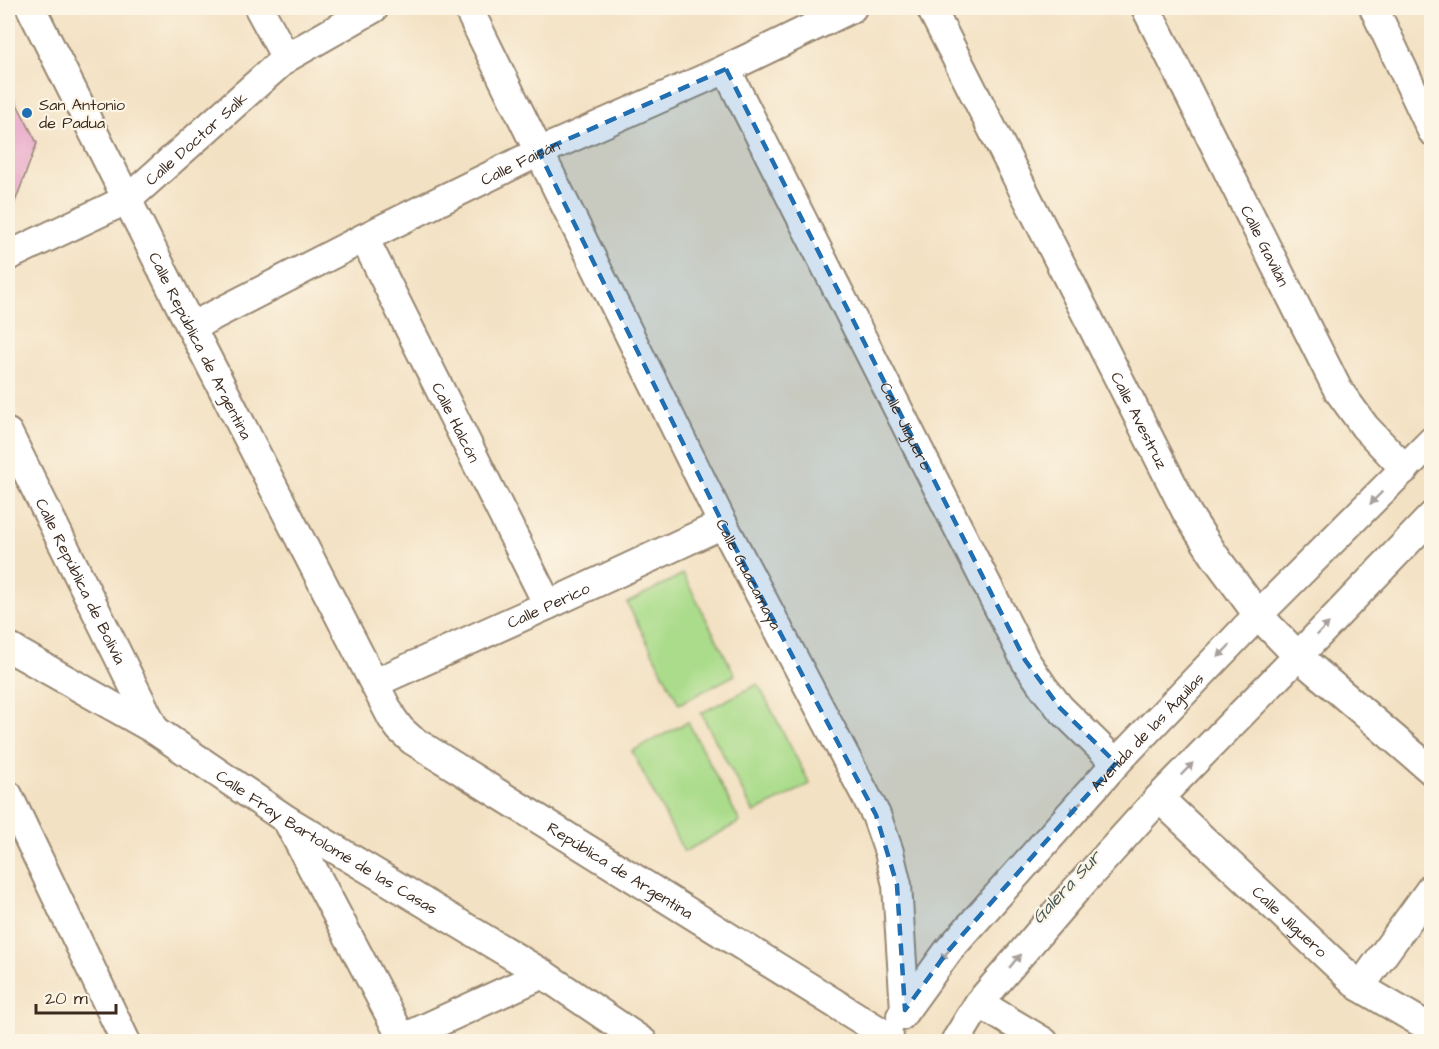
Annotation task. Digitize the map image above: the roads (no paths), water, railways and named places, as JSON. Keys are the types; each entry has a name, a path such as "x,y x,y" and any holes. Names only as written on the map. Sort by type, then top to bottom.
{"street":[{"name":"Calle República de Argentina","path":"31,8 191,327 375,683"},
{"path":"259,8 286,58"},
{"name":"Calle Doctor Salk","path":"8,256 128,199 286,58 374,8"},
{"name":"Calle Guacamaya","path":"468,8 723,524 879,825 889,852 897,885 904,1010"},
{"name":"Calle Faisán","path":"191,327 539,152 726,69 852,8"},
{"name":"Calle Avestruz","path":"931,8 1187,513 1214,555 1258,615 1298,656 1431,771"},
{"name":"Calle Gavilán","path":"1146,8 1338,390 1365,427 1405,469"},
{"path":"1374,8 1431,131"},
{"name":"Calle Jilguero","path":"726,69 1025,660 1060,708 1116,763"},
{"name":"Calle Halcón","path":"364,238 548,605"},
{"name":"Calle República de Bolivía","path":"8,433 155,730"},
{"name":"Avenida de las Águilas","path":"888,1039 904,1010 948,951 1116,763 1258,615 1431,441"},
{"path":"955,1041 979,1004 1074,892 1159,798 1431,516"},
{"name":"Calle Perico","path":"375,683 723,524"},
{"name":"Calle Fray Bartolomé de las Casas","path":"8,647 155,730 287,820 543,974 643,1041"},
{"name":"República de Argentina","path":"375,683 392,718 412,740 888,1039"},
{"path":"8,795 126,1041"},
{"name":"Calle Jilguero","path":"1159,798 1360,987 1431,1029"},
{"path":"287,820 400,1040 543,974"},
{"path":"1360,987 1431,886"},
{"path":"979,1004 1044,1041"}],"place":[{"name":"San Antonio de Padua","path":"27,113"}],"water label":[{"name":"Galera Sur","path":"1066,887"}]}
